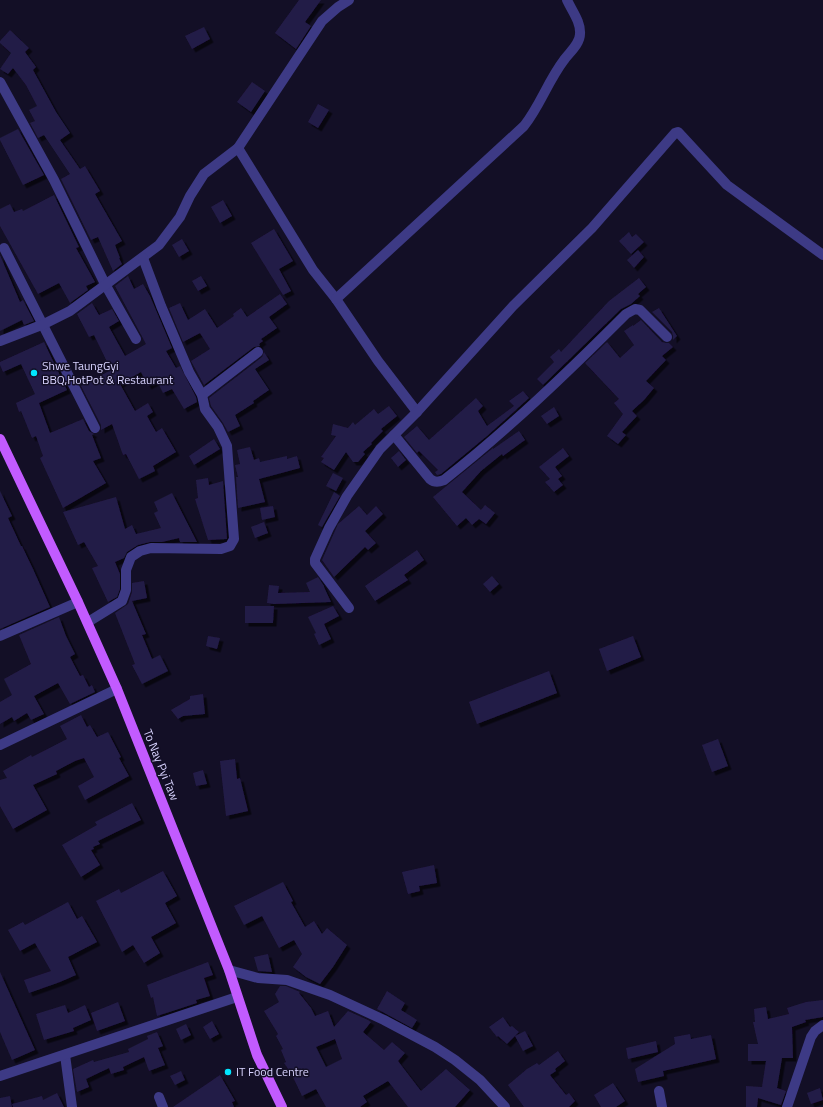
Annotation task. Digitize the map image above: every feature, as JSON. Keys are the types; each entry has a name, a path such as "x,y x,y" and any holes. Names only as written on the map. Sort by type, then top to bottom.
{"main road":[{"name":"To Nay Pyi Taw","path":"0,439 88,622 117,689 229,970 257,1055 282,1107"}],"street":[{"path":"0,341 44,324 70,311 159,245 180,217 190,196 204,174 238,148 322,21 338,7 349,0"},
{"path":"336,299 530,119 562,62 578,41 580,36 579,25 567,0"},
{"path":"0,82 54,180 105,284 136,339"},
{"path":"350,608 316,563 315,559 329,528 347,496 380,450 417,412 513,306 592,228 675,133 678,132 682,135 727,185 823,255"},
{"path":"238,148 313,270 336,299 378,361 417,412"},
{"path":"4,248 44,324 95,428"},
{"path":"88,622 122,601 126,590 126,570 131,557 140,551 151,548 221,549 230,546 234,539 226,446 218,427 205,409 202,395 189,372 161,306 143,258"},
{"path":"394,435 430,479 433,482 439,482 444,480 498,435 578,362 626,314 635,309 640,310 667,337"},
{"path":"202,395 258,352"},
{"path":"0,636 78,602"},
{"path":"0,745 117,689"},
{"path":"229,970 258,978 287,980 330,995 384,1020 435,1047 455,1060 480,1080 505,1107"},
{"path":"0,1076 237,997"},
{"path":"787,1107 811,1037 815,1031 823,1025"},
{"path":"65,1055 72,1107"},
{"path":"659,1091 662,1107"},
{"path":"158,1097 163,1107"}],"building":[{"path":"299,0 321,0 305,22 311,26 296,49 275,33"},
{"path":"204,27 210,39 192,49 185,36"},
{"path":"10,30 29,48 25,52 36,67 33,70 56,112 70,133 60,140 80,169 85,166 100,191 95,194 122,241 115,245 122,264 113,271 98,237 91,240 61,179 70,174 44,135 38,138 30,123 35,121 29,110 37,106 26,85 13,68 8,74 0,69 11,53 0,43 0,41"},
{"path":"252,82 265,91 251,112 237,102"},
{"path":"318,104 329,110 318,128 308,122"},
{"path":"18,129 44,175 23,185 0,140 0,138"},
{"path":"54,195 79,247 76,248 95,282 86,286 88,290 70,303 59,283 38,294 0,226 0,209 10,204 14,212 22,209 23,211"},
{"path":"223,200 232,216 220,223 211,207"},
{"path":"274,229 293,261 279,269 291,291 283,295 251,243"},
{"path":"629,232 632,237 636,234 644,242 631,254 619,241"},
{"path":"182,239 189,251 179,257 172,245"},
{"path":"638,250 644,257 634,268 627,260"},
{"path":"0,255 20,302 23,300 34,321 24,325 22,320 0,331"},
{"path":"128,276 134,289 143,284 150,296 172,348 166,351 176,368 180,366 196,397 197,402 184,409 172,389 163,393 157,381 148,386 141,372 120,384 135,411 148,403 153,412 147,416 156,432 162,428 176,452 153,466 155,471 139,479 126,454 123,455 112,424 101,430 101,425 81,386 111,370 94,335 89,337 77,314 92,303 99,315 112,309 119,321 109,327 125,356 146,344 115,286"},
{"path":"201,276 207,286 198,291 192,281"},
{"path":"639,278 646,287 638,294 640,296 631,304 621,309 543,385 537,379 554,362 550,357 559,349 561,352 609,301"},
{"path":"280,294 287,304 269,317 277,328 261,339 263,341 259,344 260,346 254,347 204,385 191,361 210,349 200,333 183,342 169,308 180,303 188,320 205,309 217,328 234,316 233,314 241,308 247,317"},
{"path":"659,308 677,336 673,340 672,332 652,312"},
{"path":"641,320 662,342 669,343 673,347 662,356 666,360 646,381 654,388 632,411 637,416 622,432 626,435 618,444 607,436 623,414 614,403 619,399 585,363 607,342 620,358 634,345 624,331"},
{"path":"44,342 67,390 39,403 50,433 83,419 89,431 94,434 92,435 101,458 93,461 106,483 63,508 40,458 43,456 36,436 32,438 21,411 19,412 16,403 35,394 21,364 3,372 0,365 0,362"},
{"path":"264,352 269,360 255,369 269,390 253,401 254,403 235,415 240,426 228,432 211,406 209,398 262,357"},
{"path":"523,391 529,398 487,436 441,474 437,475 435,472 438,470 419,451 417,453 404,437 417,426 429,440 476,398 483,406 478,411 487,426 514,406 509,401"},
{"path":"389,406 397,416 381,429 383,431 363,452 365,454 358,462 353,462 346,452 334,470 321,462 324,458 321,457 336,436 331,435 333,424 348,428 353,422 355,425 374,409 378,414"},
{"path":"554,407 559,416 547,424 541,416"},
{"path":"519,431 525,440 503,456 502,454 481,471 462,492 481,510 485,505 495,513 486,524 479,519 472,525 466,518 457,526 433,497 493,448"},
{"path":"214,439 220,449 194,465 189,456"},
{"path":"250,447 254,460 259,458 260,462 287,456 287,459 297,456 300,468 259,479 265,502 238,508 236,477 238,477 235,465 240,464 237,450"},
{"path":"563,448 569,456 555,467 562,476 558,479 563,485 554,492 545,482 550,479 539,467"},
{"path":"399,451 406,460 398,467 391,458"},
{"path":"333,473 343,478 336,491 326,486"},
{"path":"208,478 209,485 223,481 227,539 208,540 195,499 198,498 196,480"},
{"path":"0,491 12,516 8,518 50,607 0,629"},
{"path":"334,492 340,496 322,527 318,525"},
{"path":"172,493 197,542 180,542 179,538 162,542 150,542 138,545 127,552 124,558 115,562 120,574 120,589 117,597 108,602 92,568 98,566 84,542 78,545 63,512 116,497 125,529 132,525 136,534 161,528 154,513 158,511 154,502"},
{"path":"273,506 275,517 262,520 260,508"},
{"path":"359,506 367,515 376,506 383,514 365,531 376,543 368,550 365,547 334,577 322,560 338,524"},
{"path":"264,522 268,533 255,538 251,527"},
{"path":"417,550 424,560 404,575 408,580 375,601 365,586"},
{"path":"492,576 499,584 490,592 483,584"},
{"path":"318,577 331,602 267,603 269,585 279,586 278,593 310,592 306,583"},
{"path":"144,581 147,598 132,601 146,634 142,635 152,659 160,655 168,671 142,684 132,665 135,664 115,613 128,604 132,592 132,583"},
{"path":"245,606 274,606 273,623 245,623"},
{"path":"333,606 339,616 324,624 331,639 319,645 314,634 316,633 308,617"},
{"path":"59,617 75,654 70,657 80,676 83,675 89,687 92,685 95,692 70,704 58,683 34,696 44,714 31,720 27,713 14,721 12,717 0,724 0,702 12,695 4,679 31,664 19,635"},
{"path":"208,636 220,638 217,649 206,646"},
{"path":"633,636 641,657 607,671 599,649"},
{"path":"549,671 557,693 477,724 469,702"},
{"path":"203,694 205,714 183,716 178,719 171,710 190,699 190,696"},
{"path":"81,715 87,727 90,725 97,737 108,732 121,757 119,758 129,776 85,800 78,786 94,777 84,758 75,761 56,771 57,774 33,785 47,810 13,829 0,806 0,780 7,778 3,771 31,755 32,757 67,739 60,726"},
{"path":"718,739 728,766 712,772 702,745"},
{"path":"235,759 237,779 240,778 248,811 226,816 220,761"},
{"path":"203,770 207,784 196,786 193,773"},
{"path":"132,803 141,820 98,841 100,844 93,847 94,849 91,850 100,865 81,877 62,845 97,825 95,822"},
{"path":"434,865 437,883 419,886 420,891 408,894 402,872"},
{"path":"163,871 177,896 165,903 176,923 151,937 160,953 144,963 133,945 122,952 96,901 119,889 121,893"},
{"path":"283,882 293,901 291,902 305,927 314,921 322,934 327,928 347,945 320,984 306,977 293,967 302,954 294,940 279,948 262,916 244,925 234,906"},
{"path":"68,902 77,919 82,916 97,942 68,957 76,975 29,993 24,980 51,971 35,943 20,951 8,930 23,922 25,925"},
{"path":"268,954 272,972 258,971 254,957"},
{"path":"208,962 213,975 204,978 210,996 196,1000 197,1003 157,1016 153,997 151,998 147,985"},
{"path":"0,972 35,1050 12,1060 0,1032"},
{"path":"280,986 286,986 300,992 299,993 311,1008 315,1016 328,1011 334,1027 348,1011 368,1020 371,1022 363,1032 384,1050 392,1042 405,1053 398,1061 421,1091 446,1069 470,1090 455,1107 408,1107 388,1081 363,1096 367,1102 360,1107 326,1107 316,1089 302,1096 291,1073 284,1063 286,1062 281,1050 283,1049 276,1036 278,1034 264,1011 279,1002 275,994","holes":["335,1039 342,1059 326,1067 316,1047"]},
{"path":"387,991 405,1003 401,1010 417,1020 412,1028 377,1009"},
{"path":"823,1000 823,1017 805,1020 806,1022 792,1027 793,1058 782,1058 777,1088 786,1091 781,1105 758,1098 757,1107 746,1107 746,1086 762,1087 766,1061 748,1061 748,1044 758,1044 753,1022 755,1022 754,1009 766,1007 768,1019 789,1014 787,1008 806,1002"},
{"path":"118,1002 125,1021 97,1031 91,1013"},
{"path":"65,1005 68,1013 85,1005 91,1020 73,1028 74,1031 44,1040 36,1014"},
{"path":"503,1017 510,1027 512,1026 519,1032 507,1044 498,1036 497,1037 489,1027"},
{"path":"212,1021 219,1034 210,1039 203,1027"},
{"path":"186,1024 191,1035 181,1040 176,1029"},
{"path":"525,1031 533,1046 523,1051 515,1036"},
{"path":"157,1032 163,1046 158,1048 165,1065 149,1071 144,1057 123,1067 124,1070 111,1074 109,1068 86,1079 89,1087 77,1092 73,1069 93,1060 94,1062 129,1052 128,1049 148,1039 147,1036"},
{"path":"690,1034 691,1039 711,1035 716,1059 663,1071 664,1076 638,1082 635,1069 675,1044 674,1037"},
{"path":"656,1041 658,1052 628,1059 626,1048"},
{"path":"558,1051 565,1061 550,1075 566,1095 569,1093 575,1101 569,1107 524,1107 508,1085 527,1069 537,1063 539,1065"},
{"path":"181,1071 185,1080 175,1085 170,1076"},
{"path":"220,1075 235,1101 232,1102 234,1107 173,1107"},
{"path":"613,1083 625,1101 616,1107 601,1107 594,1095"},
{"path":"820,1088 823,1100 811,1104 807,1093"},
{"path":"57,1093 64,1107 13,1107 12,1104 42,1096 43,1100"},
{"path":"10,1096 12,1107 0,1107 0,1098"}],"place":[{"name":"Shwe TaungGyi BBQ,HotPot & Restaurant","path":"34,373"},
{"name":"IT Food Centre","path":"228,1072"}]}
